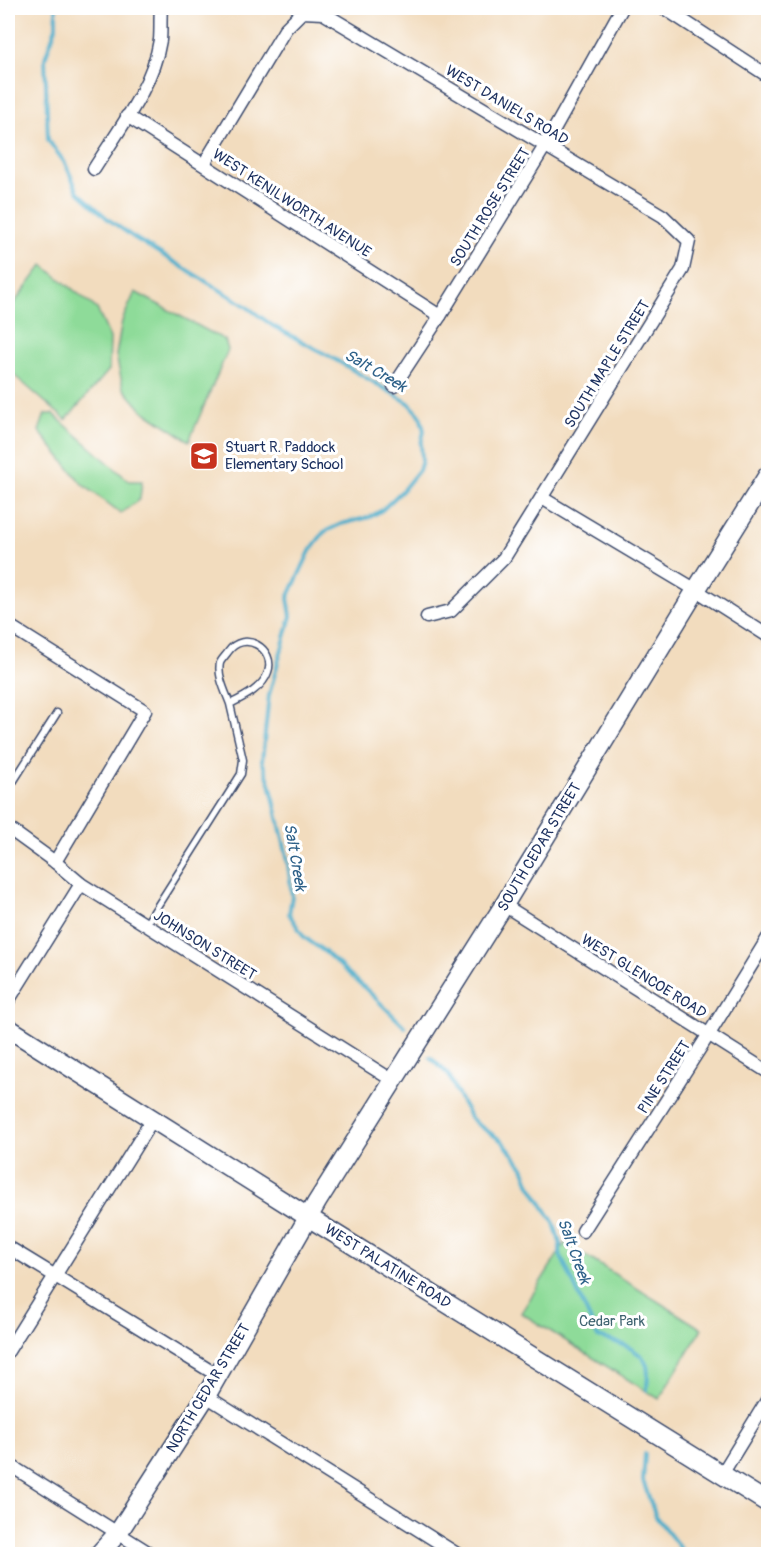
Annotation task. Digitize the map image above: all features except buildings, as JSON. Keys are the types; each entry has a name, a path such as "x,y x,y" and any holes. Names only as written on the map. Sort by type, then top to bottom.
{"street":[{"path":"94,169 149,78 160,41 161,8"},
{"name":"SOUTH ROSE STREET","path":"394,386 545,146 622,8"},
{"path":"664,8 768,76"},
{"name":"WEST DANIELS ROAD","path":"204,164 286,28 302,12 323,13 663,216 689,241"},
{"name":"WEST KENILWORTH AVENUE","path":"127,116 440,316"},
{"name":"SOUTH MAPLE STREET","path":"427,617 451,611 504,558 683,269 689,241"},
{"name":"SOUTH CEDAR STREET","path":"308,1217 504,905 768,475"},
{"path":"542,498 768,636"},
{"path":"8,625 145,711 55,862"},
{"name":"JOHNSON STREET","path":"8,828 81,884 392,1080"},
{"path":"8,1001 81,884"},
{"name":"WEST GLENCOE ROAD","path":"504,905 768,1072"},
{"name":"PINE STREET","path":"583,1231 768,938"},
{"name":"WEST PALATINE ROAD","path":"8,1028 768,1503"},
{"path":"8,1351 152,1120"},
{"name":"NORTH CEDAR STREET","path":"99,1554 118,1533 206,1396 308,1217"},
{"path":"8,1246 217,1375"},
{"path":"206,1396 457,1554"},
{"path":"722,1474 768,1399"},
{"path":"8,1464 152,1554"}],"lane":[{"path":"145,925 241,774 243,760 221,676 220,663 232,646 241,641 255,643 265,652 270,663 268,673 248,695 230,704"},
{"path":"8,790 57,713"}],"green space":[{"path":"43,265 97,309 110,338 109,370 66,420 8,370 8,311"},
{"path":"135,292 225,340 228,350 189,441 142,410 123,388 116,355 122,321"},
{"path":"45,414 53,414 129,481 142,481 140,499 121,513 82,484 39,431"},
{"name":"Cedar Park","path":"565,1243 702,1329 659,1399 521,1313"}],"waterway":[{"name":"Salt Creek","path":"56,8 56,27 45,58 48,140 65,163 78,192 108,219 133,237 243,304 273,326 409,403 420,415 424,431 421,444 422,461 419,470 382,510 370,517 341,524 324,532 310,551 288,598 291,616 269,695 262,761 270,783 287,857 292,896 289,914 304,937 325,952 405,1027"},
{"name":"Salt Creek","path":"430,1057 449,1075 470,1117 502,1141 523,1167 530,1185 554,1223 560,1243 560,1254 598,1337 626,1346 639,1354 647,1366 647,1390"},
{"name":"Salt Creek","path":"645,1454 643,1481 656,1517 685,1554"}],"place":[{"name":"Stuart R. Paddock Elementary School","path":"204,456"}]}
